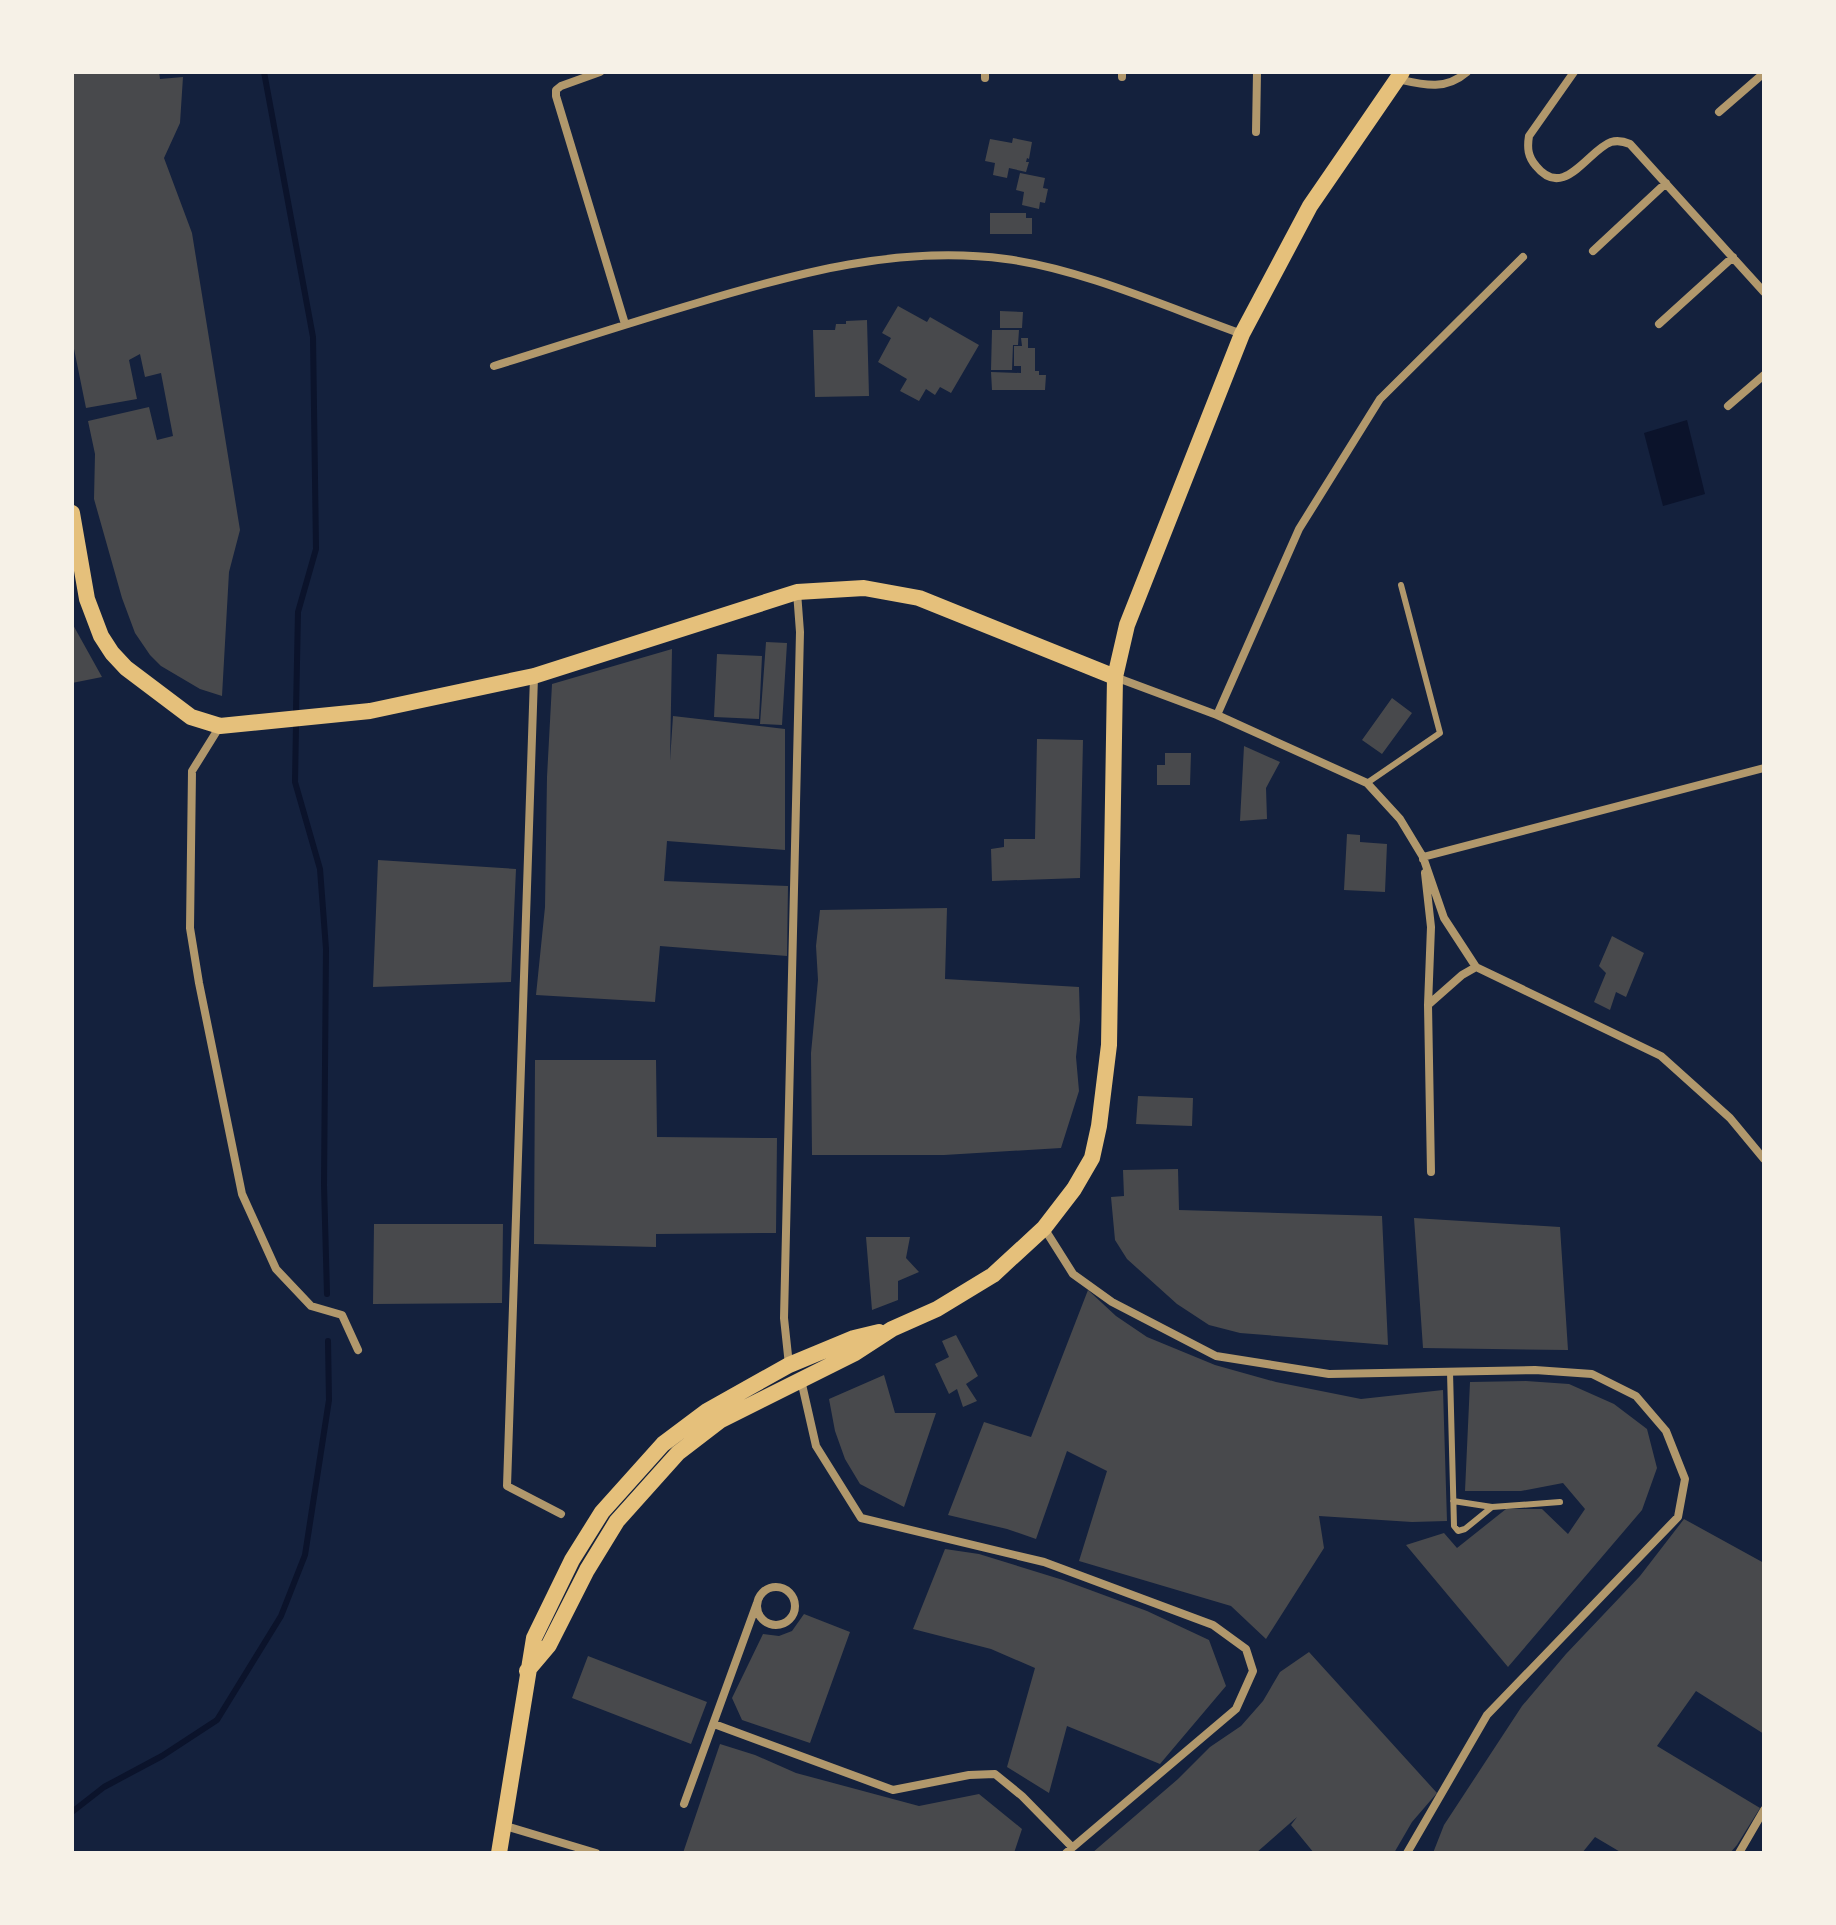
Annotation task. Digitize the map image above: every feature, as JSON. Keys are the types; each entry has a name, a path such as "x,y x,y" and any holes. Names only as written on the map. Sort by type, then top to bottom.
{"main road":[{"path":"527,1671 549,1645 587,1570 617,1521 678,1453 721,1420 855,1353 892,1329 937,1309 993,1275 1044,1228 1074,1189 1092,1158 1109,1045 1115,677 1127,625 1242,334 1310,206 1400,76"},
{"path":"72,513 87,599 101,636 112,653 126,668 191,717 220,726 370,711 534,676 797,592 864,588 919,598 1115,677"},
{"path":"499,1853 534,1638 572,1560 602,1512 663,1444 707,1411 789,1365 854,1338 892,1329"}],"street":[{"path":"600,72 561,86 556,90 556,96 625,324"},
{"path":"1256,132 1257,72"},
{"path":"1400,76 1431,86 1458,80 1467,72"},
{"path":"1574,72 1529,136 1527,147 1530,159 1539,171 1550,176 1571,175 1606,144 1622,141 1630,144 1764,292"},
{"path":"1719,112 1764,73"},
{"path":"1593,251 1666,183"},
{"path":"494,366 782,277 853,262 924,256 1005,259 1069,272 1242,334"},
{"path":"1217,715 1299,529 1380,399 1523,257"},
{"path":"1659,324 1733,257"},
{"path":"1728,406 1764,375"},
{"path":"789,1365 784,1318 800,632 797,592"},
{"path":"534,676 507,1486 561,1514"},
{"path":"1115,677 1217,715 1367,783 1400,819 1423,857 1444,918 1476,967 1661,1056 1730,1118 1763,1153"},
{"path":"220,726 192,771 190,928 242,1194 276,1269 311,1306 342,1315 358,1350"},
{"path":"1423,857 1764,768"},
{"path":"1423,857 1431,927 1428,1005 1431,1172"},
{"path":"1428,1005 1462,975 1476,967"},
{"path":"1044,1228 1073,1274 1112,1302 1216,1356 1329,1374 1535,1370 1592,1374 1636,1396 1666,1431 1685,1479 1678,1517 1487,1715 1407,1853"},
{"path":"714,1724 893,1790 969,1775 995,1774 1022,1796 1069,1850 1236,1709 1253,1671 1246,1649 1213,1625 1044,1562 861,1518 816,1446 801,1380"},
{"path":"684,1804 757,1603 766,1590 782,1588 792,1596 794,1610 789,1620 776,1625 763,1620 757,1603"},
{"path":"1739,1853 1764,1810"},
{"path":"502,1825 596,1853"}],"lane":[{"path":"1367,783 1440,733 1401,585"},
{"path":"1450,1372 1454,1526 1458,1531 1465,1529 1492,1507"},
{"path":"1453,1501 1492,1507 1560,1502"}],"water":[{"path":"1687,420 1705,494 1663,506 1644,433"}],"building":[{"path":"72,72 159,72 160,79 183,77 180,123 164,158 192,233 240,530 229,572 222,696 200,689 161,666 135,633 94,499 95,454 88,421 149,407 157,440 173,436 161,373 145,377 140,354 129,360 137,399 86,408 72,339"},
{"path":"1013,138 1032,142 1026,172 1009,168 1007,178 993,175 995,163 985,161 990,139 1012,143"},
{"path":"1020,173 1045,178 1043,188 1048,189 1045,203 1040,202 1039,209 1022,205 1024,192 1016,190"},
{"path":"990,213 1026,213 1026,218 1032,218 1032,234 990,234"},
{"path":"898,306 927,322 930,317 979,345 951,393 940,387 935,395 926,389 919,401 900,391 907,379 878,362 891,338 882,333"},
{"path":"1000,311 1023,312 1022,328 1000,328"},
{"path":"867,320 869,396 815,397 813,330 835,330 836,324"},
{"path":"992,330 1019,330 1018,345 1013,345 1012,370 991,370"},
{"path":"1021,338 1028,338 1028,348 1035,348 1035,371 1046,375 1045,390 992,390 991,372 1021,373 1021,366 1014,366 1014,346 1022,346"},
{"path":"72,623 102,677 72,683"},
{"path":"766,642 787,643 782,725 760,724"},
{"path":"672,649 670,761 673,716 785,729 785,850 667,841 664,881 788,886 787,956 660,946 655,1002 536,995 545,907 552,684"},
{"path":"717,654 762,656 759,719 714,717"},
{"path":"1392,698 1412,713 1382,754 1362,740"},
{"path":"1037,739 1083,740 1080,878 992,881 991,849 1004,847 1004,839 1035,839"},
{"path":"1244,746 1280,762 1266,788 1267,819 1240,821"},
{"path":"1165,753 1191,753 1190,785 1157,785 1157,765 1165,765"},
{"path":"1347,834 1360,835 1360,842 1387,844 1385,892 1344,890"},
{"path":"378,860 516,869 511,982 373,987"},
{"path":"947,908 945,979 1079,987 1080,1020 1076,1057 1079,1091 1061,1148 944,1155 812,1155 811,1053 818,980 816,946 820,910"},
{"path":"1612,936 1644,953 1626,997 1616,992 1610,1010 1594,1002 1606,973 1599,966"},
{"path":"535,1060 656,1060 657,1137 777,1138 776,1233 656,1234 656,1247 534,1244"},
{"path":"1138,1096 1193,1098 1192,1126 1136,1124"},
{"path":"1178,1169 1179,1210 1382,1216 1388,1345 1240,1333 1209,1325 1177,1304 1127,1259 1115,1240 1111,1197 1124,1196 1123,1170"},
{"path":"1414,1218 1560,1227 1568,1350 1423,1348"},
{"path":"374,1224 503,1224 502,1303 373,1304"},
{"path":"866,1237 910,1237 906,1258 919,1272 898,1281 898,1300 872,1310"},
{"path":"1088,1290 1116,1316 1147,1337 1215,1365 1276,1382 1361,1399 1443,1390 1447,1521 1319,1516 1324,1548 1266,1639 1231,1606 1079,1561 1107,1471 1067,1451 1036,1539 948,1515 984,1422 1031,1437"},
{"path":"956,1335 978,1376 966,1384 977,1401 963,1407 957,1389 949,1394 935,1364 949,1357 942,1341"},
{"path":"884,1375 895,1413 936,1413 904,1507 860,1484 845,1459 835,1431 829,1399"},
{"path":"1470,1382 1569,1384 1614,1404 1647,1429 1657,1468 1642,1510 1508,1667 1406,1545 1444,1533 1457,1548 1506,1509 1542,1509 1568,1534 1585,1509 1563,1483 1521,1491 1465,1491"},
{"path":"1684,1519 1764,1563 1764,1734 1696,1691 1657,1746 1760,1808 1737,1845 1730,1853 1622,1853 1595,1837 1582,1853 1433,1853 1444,1825 1522,1706 1640,1576"},
{"path":"945,1549 979,1554 1063,1580 1147,1611 1209,1640 1226,1686 1160,1764 1067,1726 1049,1793 1007,1767 1035,1668 991,1649 913,1629"},
{"path":"804,1614 850,1632 810,1743 742,1720 732,1698 763,1634 779,1636 792,1631"},
{"path":"1309,1652 1437,1793 1412,1822 1394,1853 1314,1853 1291,1825 1297,1817 1256,1853 1092,1853 1178,1779 1210,1747 1241,1726 1263,1701 1280,1672"},
{"path":"588,1656 707,1702 691,1744 572,1698"},
{"path":"720,1744 796,1773 919,1806 979,1794 1022,1829 1014,1853 683,1853"}],"waterway":[{"path":"264,72 313,337 316,549 298,612 296,711"},
{"path":"296,726 295,782 320,869 326,949 324,1185 327,1294"},
{"path":"72,1812 104,1787 162,1756 217,1720 281,1616 305,1555 329,1400 328,1341"}]}
